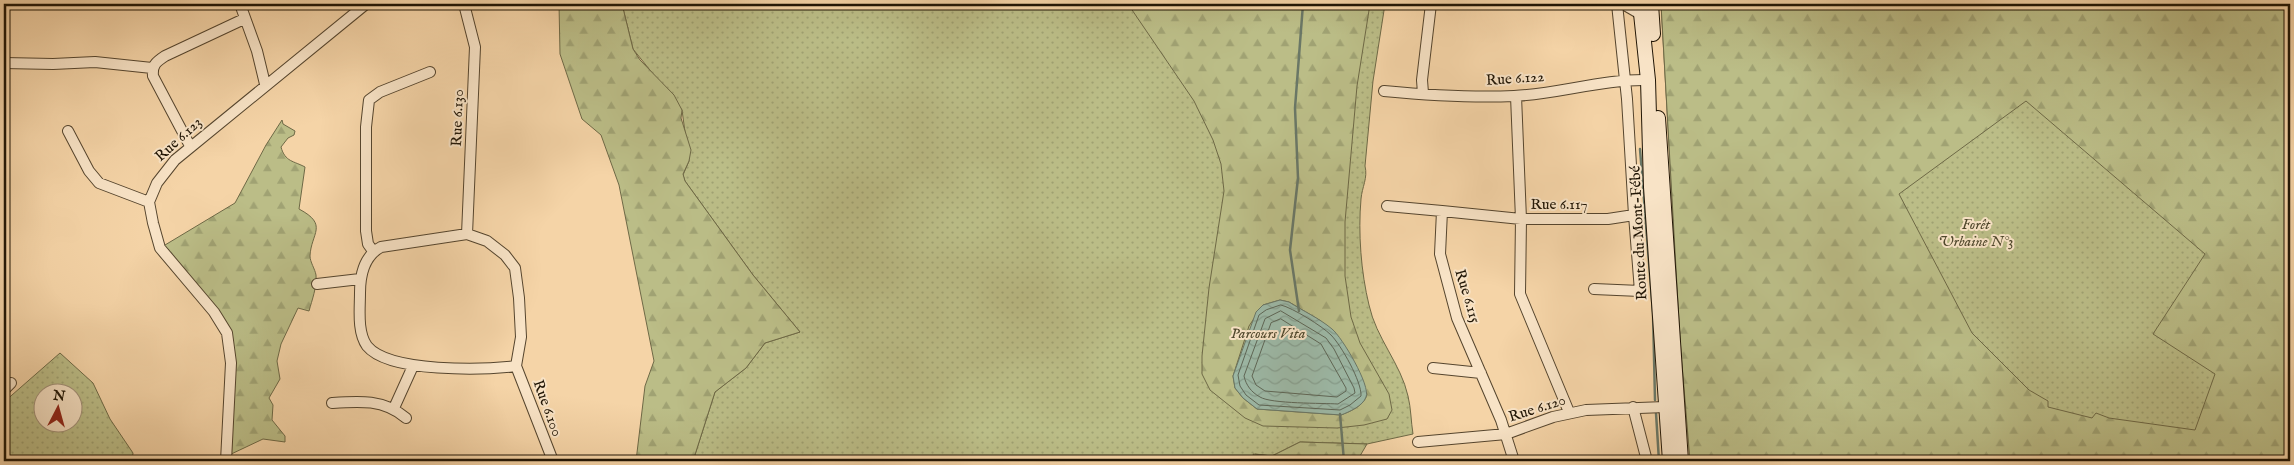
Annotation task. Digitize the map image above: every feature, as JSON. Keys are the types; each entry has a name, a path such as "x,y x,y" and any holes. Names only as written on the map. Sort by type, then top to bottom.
{"street":[{"path":"240,4 257,51 265,84"},
{"name":"Rue 6.123","path":"149,202 164,172 190,146 366,4"},
{"name":"Rue 6.130","path":"464,4 475,47 467,234"},
{"path":"1423,93 1422,80 1431,4"},
{"path":"1594,289 1640,291 1617,4"},
{"path":"1623,4 1641,9"},
{"name":"Route du Mont-Fébé","path":"1651,4 1681,461"},
{"name":"Route du Mont-Fébé","path":"1641,9 1648,80 1651,187 1670,461"},
{"path":"190,146 153,76 152,68 155,63 165,56 244,19"},
{"path":"4,63 53,64 95,62 152,68"},
{"path":"373,251 368,244 366,232 366,127 370,100 380,92 430,72"},
{"name":"Rue 6.122","path":"1384,91 1413,94 1516,96 1624,80 1648,80"},
{"path":"1387,206 1521,219 1516,96"},
{"path":"68,131 89,171 99,183 149,202 160,248 214,312 227,333 231,363 231,394 226,461"},
{"name":"Rue 6.115","path":"1442,211 1440,254 1457,318 1506,434 1512,459"},
{"name":"Rue 6.117","path":"1570,412 1520,294 1521,219 1608,219 1634,215"},
{"path":"467,234 487,241 505,255 515,268 521,337 516,366 493,369 413,366 380,356 367,345 361,331 360,279 373,251 381,247 467,234"},
{"path":"317,284 360,279"},
{"path":"394,408 413,366"},
{"name":"Rue 6.100","path":"516,366 553,461"},
{"path":"1433,368 1460,369 1480,373"},
{"path":"332,403 366,402 394,408 406,418"},
{"path":"1633,407 1647,461"},
{"name":"Rue 6.120","path":"1418,442 1506,434 1570,412 1633,407 1665,407"}],"green space":[{"path":"559,4 622,4 633,49 640,60 674,95 682,110 681,118 691,150 689,161 683,174 685,181 753,275 800,332 765,343 746,368 715,392 693,461 636,461 645,386 654,361 619,185 601,135 582,119 560,54"},
{"path":"622,4 1385,4 1373,81 1365,166 1366,175 1361,199 1361,252 1366,292 1372,317 1405,384 1413,434 1367,444 1300,442 1272,456 1255,454 1256,461 693,461 715,392 746,368 765,343 800,332 753,275 685,181 683,175 689,161 682,110 633,49"},
{"name":"Parcours Vita","path":"1128,4 1370,4 1357,86 1345,222 1345,276 1351,317 1360,343 1389,394 1392,410 1387,419 1364,425 1337,428 1263,426 1245,418 1210,390 1202,374 1202,356 1209,288 1224,191 1221,164 1213,140 1194,101","holes":["1280,300 1289,302 1321,321 1367,394 1364,401 1349,412 1341,415 1257,409 1243,398 1235,388 1233,376 1249,326 1263,305"]},
{"name":"Forêt Urbaine N°3","path":"1661,4 2290,4 2290,461 1690,461 1680,339"},
{"name":"Forêt Urbaine N°3","path":"1661,4 2290,4 2290,461 1690,461 1680,339","holes":["2026,101 2205,254 2153,334 2215,374 2195,430 2109,418 2096,413 2092,418 2048,407 2048,401 2029,390 1972,333 1899,194"]},
{"path":"282,120 283,124 295,131 294,135 288,138 281,147 283,152 287,158 305,167 299,209 314,220 316,225 310,256 316,275 315,289 309,311 298,308 281,344 277,361 280,379 269,398 273,405 272,420 285,436 285,442 263,439 227,456 227,333 160,248 235,203 266,145"},
{"path":"60,353 93,383 110,419 133,453 132,461 4,461 4,402"},
{"path":"1300,442 1367,444 1357,461 1256,461 1253,454 1272,456"}],"water":[{"path":"1280,300 1289,302 1316,318 1337,334 1355,362 1364,383 1366,397 1359,406 1341,415 1257,409 1243,398 1235,388 1233,376 1256,312 1263,305"}],"waterway":[{"path":"1299,311 1290,250 1298,178 1295,108 1303,4"},
{"path":"1640,149 1653,313 1655,400"},
{"path":"1656,413 1659,461"},
{"path":"1340,414 1344,461"}]}
